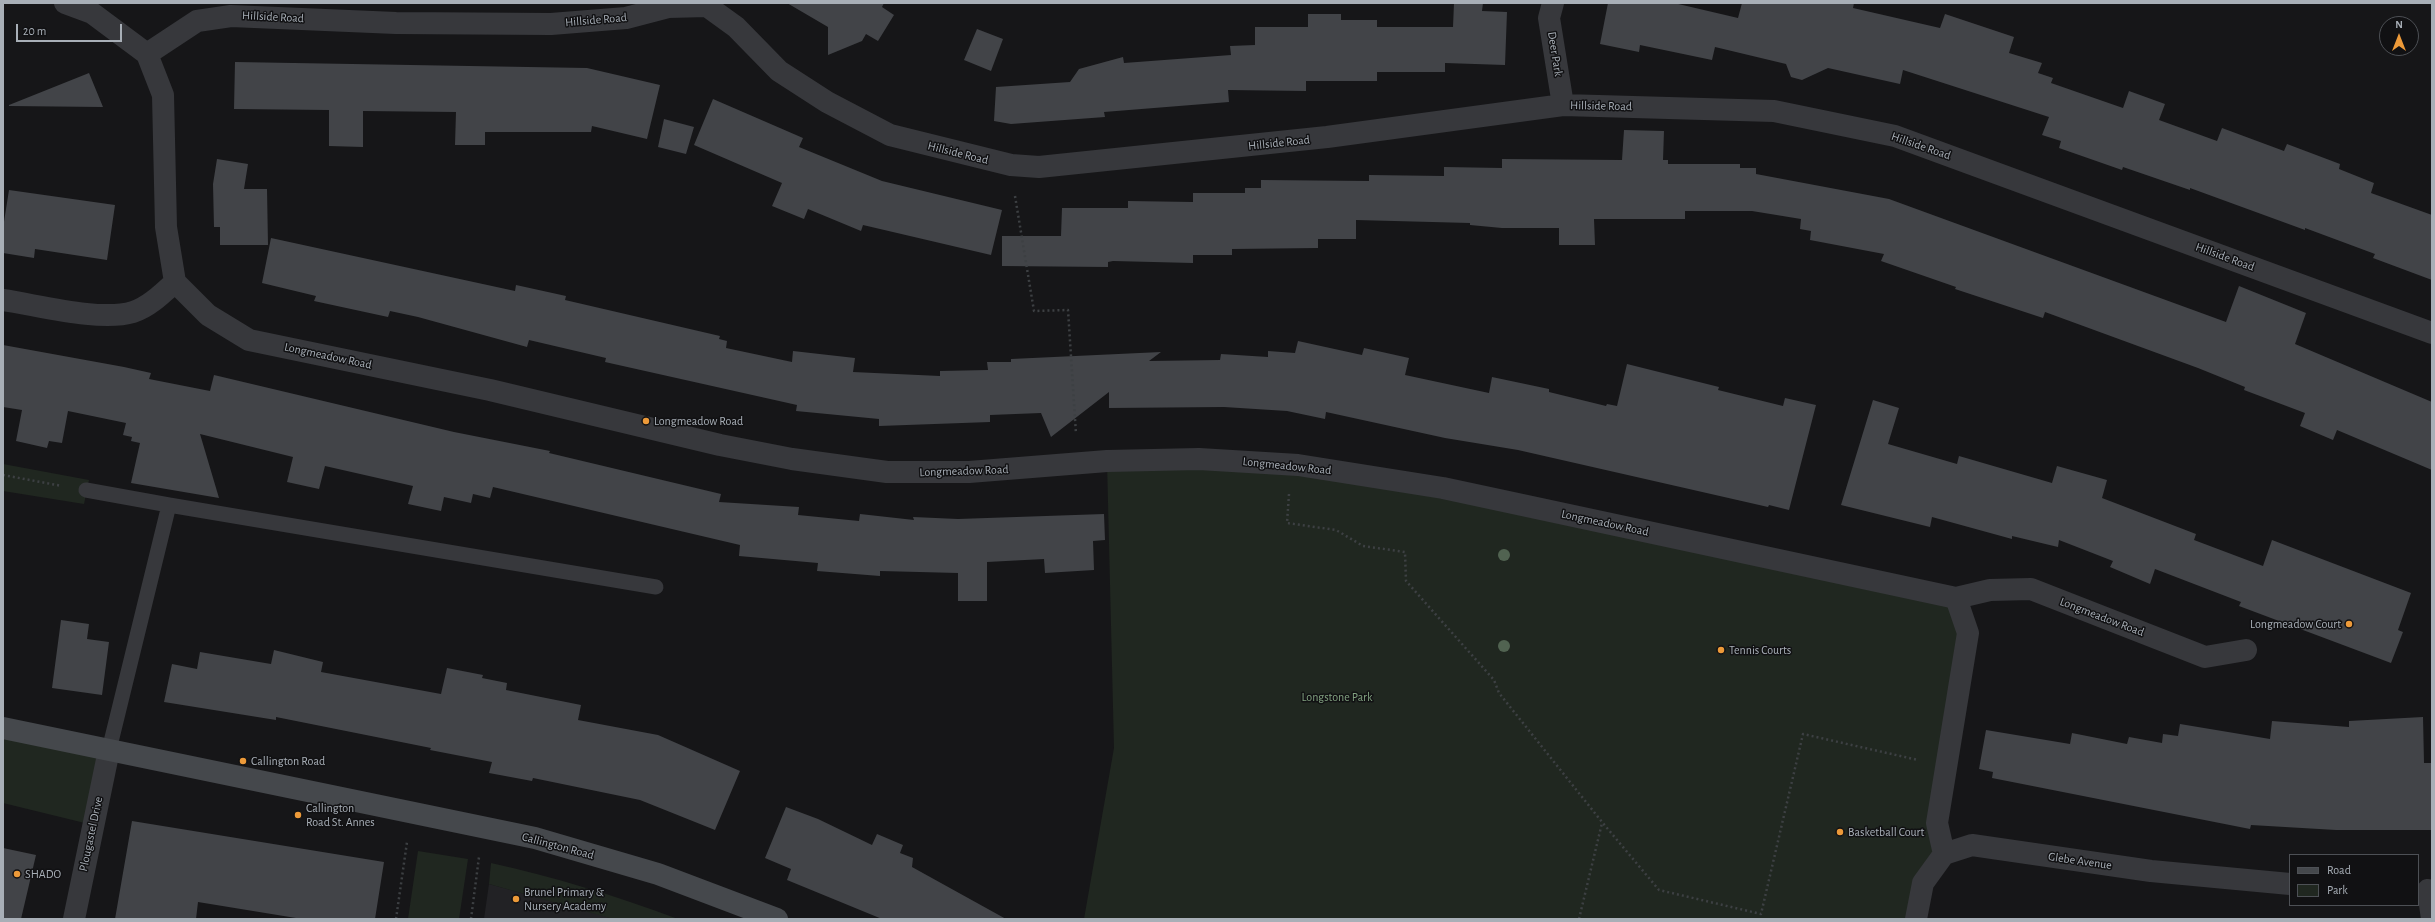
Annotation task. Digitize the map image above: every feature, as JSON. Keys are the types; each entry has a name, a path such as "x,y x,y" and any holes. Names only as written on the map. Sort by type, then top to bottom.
{"street":[{"path":"3,300 110,316 134,312 157,299 175,282 166,227 163,95 147,54 92,13 65,3"},
{"name":"Deer Park","path":"1553,3 1549,18 1563,105"},
{"name":"Hillside Road","path":"147,54 197,21 231,16 396,23 550,24 626,18 668,7 708,5 736,27 779,70 827,102 890,135 1011,165 1038,167 1123,160 1327,137 1563,105 1774,111 1895,136 2432,333"},
{"name":"Longmeadow Road","path":"175,282 208,315 249,340 490,390 720,445 792,459 887,472 969,472 1107,461 1199,459 1298,465 1443,488 1956,598 1990,590 2031,589 2204,657 2246,650"},
{"path":"1916,919 1924,883 1944,854 1938,823 1945,767 1968,633 1956,598"},
{"name":"Callington Road","path":"3,728 535,838 658,874 777,919"},
{"name":"Plougastel Drive","path":"74,919 109,750"},
{"name":"Glebe Avenue","path":"1944,854 1972,845 2151,871 2289,884"},
{"path":"2426,890 2432,919"}],"lane":[{"path":"86,490 656,587"},
{"path":"109,750 169,505"}],"path":[{"path":"1016,200 1034,311 1068,310 1078,464"},
{"path":"3,475 86,490"},
{"path":"1287,523 1336,530 1363,546 1405,552 1406,581 1494,680 1499,693 1602,822 1659,890 1762,914 1803,734 1945,767"},
{"path":"396,919 412,812"},
{"path":"1579,919 1602,822"},
{"path":"471,919 483,827"}],"shaded area":[{"name":"Brunel Primary & Nursery Academy","path":"489,884 601,915 613,919 484,919"}],"green space":[{"name":"Longstone Park","path":"1107,461 1290,464 1956,598 1968,633 1944,854 1916,919 1084,919 1114,748"},
{"path":"3,464 89,480 84,504 3,491"},
{"path":"3,728 109,750 93,825 3,803"},
{"path":"418,851 468,859 459,919 408,919"},
{"path":"491,863 538,874 585,888 678,919 613,919 489,884"}],"building":[{"path":"787,3 884,3 882,7 894,15 878,41 866,34 862,41 828,55 828,27"},
{"path":"1454,3 1483,3 1482,11 1507,12 1505,65 1445,63 1445,72 1377,72 1377,81 1306,81 1306,91 1228,90 1229,102 1104,112 1105,117 1011,124 994,121 996,87 1070,82 1079,69 1123,57 1124,63 1231,55 1230,46 1255,45 1255,27 1308,27 1308,14 1341,14 1341,20 1377,20 1377,27 1453,27"},
{"path":"1608,3 1674,3 1738,18 1742,3 1854,3 1853,8 1940,28 1945,14 2014,37 2009,53 2042,63 2038,73 2053,78 2051,83 2123,108 2129,91 2165,104 2159,120 2217,141 2222,128 2284,151 2287,144 2340,164 2339,169 2374,183 2371,193 2432,215 2432,280 2373,258 2375,254 2305,228 2305,230 2190,188 2190,190 2123,167 2122,170 2059,148 2061,141 2042,135 2049,117 1903,70 1900,84 1828,68 1802,80 1791,77 1786,64 1715,47 1712,60 1640,45 1639,52 1600,44"},
{"path":"977,29 1003,39 991,71 964,60"},
{"path":"235,62 587,68 660,85 647,139 592,126 591,132 485,132 485,145 455,145 456,112 363,111 363,147 329,146 329,110 234,109"},
{"path":"89,73 103,107 9,106 9,105"},
{"path":"713,99 803,138 799,147 882,181 1002,210 991,255 863,225 861,231 808,209 804,219 772,206 782,183 694,145"},
{"path":"664,119 694,127 686,154 658,147"},
{"path":"1624,130 1664,131 1663,160 1668,160 1668,164 1740,164 1740,168 1756,168 1756,174 1889,199 2226,322 2239,286 2306,313 2295,344 2432,402 2432,470 2337,430 2333,440 2300,426 2305,413 2244,390 2245,387 2198,368 2045,312 2043,318 1955,289 1956,287 1881,261 1884,254 1810,240 1811,231 1800,229 1801,219 1752,211 1685,211 1685,219 1594,219 1595,245 1559,245 1559,228 1502,228 1470,225 1470,223 1356,220 1356,239 1318,239 1318,248 1232,249 1232,255 1193,255 1193,263 1113,261 1108,262 1108,267 1002,266 1002,236 1061,236 1062,208 1128,208 1128,201 1193,202 1193,193 1245,193 1245,188 1261,188 1261,180 1369,181 1369,175 1444,176 1444,167 1502,168 1502,159 1622,160"},
{"path":"217,159 248,164 244,189 267,189 268,245 220,245 220,227 214,227 213,184"},
{"path":"9,190 115,205 107,260 35,249 34,258 3,253 3,228"},
{"path":"271,238 515,291 516,285 566,296 565,300 720,336 719,339 727,341 726,348 792,362 793,351 855,358 853,372 940,376 940,371 988,370 987,362 1011,362 1011,359 1161,352 1149,361 1220,360 1221,354 1268,357 1268,351 1295,353 1298,341 1362,355 1364,348 1409,358 1405,375 1489,393 1492,377 1549,389 1549,392 1606,406 1607,404 1617,406 1627,364 1719,387 1718,390 1783,406 1785,398 1816,405 1789,510 1769,505 1768,507 1518,450 1445,438 1326,412 1325,419 1287,411 1224,407 1109,408 1109,392 1051,437 1041,413 990,415 990,422 879,426 879,419 796,411 797,405 605,362 606,358 529,340 527,347 418,317 390,311 388,317 314,301 316,296 262,283"},
{"path":"3,345 151,373 149,379 210,391 214,375 454,432 550,451 549,453 721,494 719,502 799,507 798,515 859,521 860,514 914,520 913,517 958,519 1104,514 1105,540 1093,541 1094,570 1045,573 1044,559 987,562 987,601 958,601 958,573 880,571 880,576 817,571 818,563 739,556 740,545 493,487 490,498 473,494 471,503 444,497 441,511 408,504 413,486 325,466 319,489 287,482 293,457 200,434 219,498 131,483 140,443 131,441 132,437 123,435 126,423 68,411 62,443 49,441 47,448 16,441 22,410 3,407"},
{"path":"1873,400 1899,408 1888,444 1957,464 1959,456 2052,483 2057,466 2107,480 2102,498 2196,534 2194,540 2263,566 2272,540 2411,593 2398,630 2403,632 2391,663 2239,606 2241,602 2155,569 2150,584 2110,567 2113,561 2059,540 2058,547 2012,536 2012,539 1932,517 1930,527 1841,505"},
{"path":"61,620 89,624 87,639 109,642 102,695 52,688"},
{"path":"274,650 323,662 321,672 441,694 447,668 483,675 482,678 507,683 506,690 581,705 578,720 658,735 740,771 715,830 640,800 533,778 532,781 489,773 492,762 430,750 431,748 276,717 276,720 164,702 172,664 197,669 200,652 271,664"},
{"path":"2423,717 2424,763 2432,763 2432,830 2336,830 2251,825 2250,829 1992,778 1993,772 1979,769 1986,730 2070,744 2072,733 2127,744 2129,737 2162,743 2163,734 2178,736 2180,724 2270,739 2272,721 2349,727 2349,721"},
{"path":"786,807 818,819 872,845 877,834 903,845 900,853 913,858 912,867 1006,919 882,919 787,880 791,869 765,858"},
{"path":"132,821 384,862 375,919 302,919 198,902 196,919 115,919"},
{"name":"SHADO","path":"3,848 36,855 21,919 3,919"}],"place":[{"name":"Longmeadow Road","path":"646,421"},
{"name":"Longmeadow Court","path":"2349,624"},
{"name":"Tennis Courts","path":"1721,650"},
{"name":"Callington Road","path":"243,761"},
{"name":"Callington Road St. Annes","path":"298,815"},
{"name":"Basketball Court","path":"1840,832"},
{"name":"SHADO","path":"17,874"},
{"name":"Brunel Primary & Nursery Academy","path":"516,899"}]}
